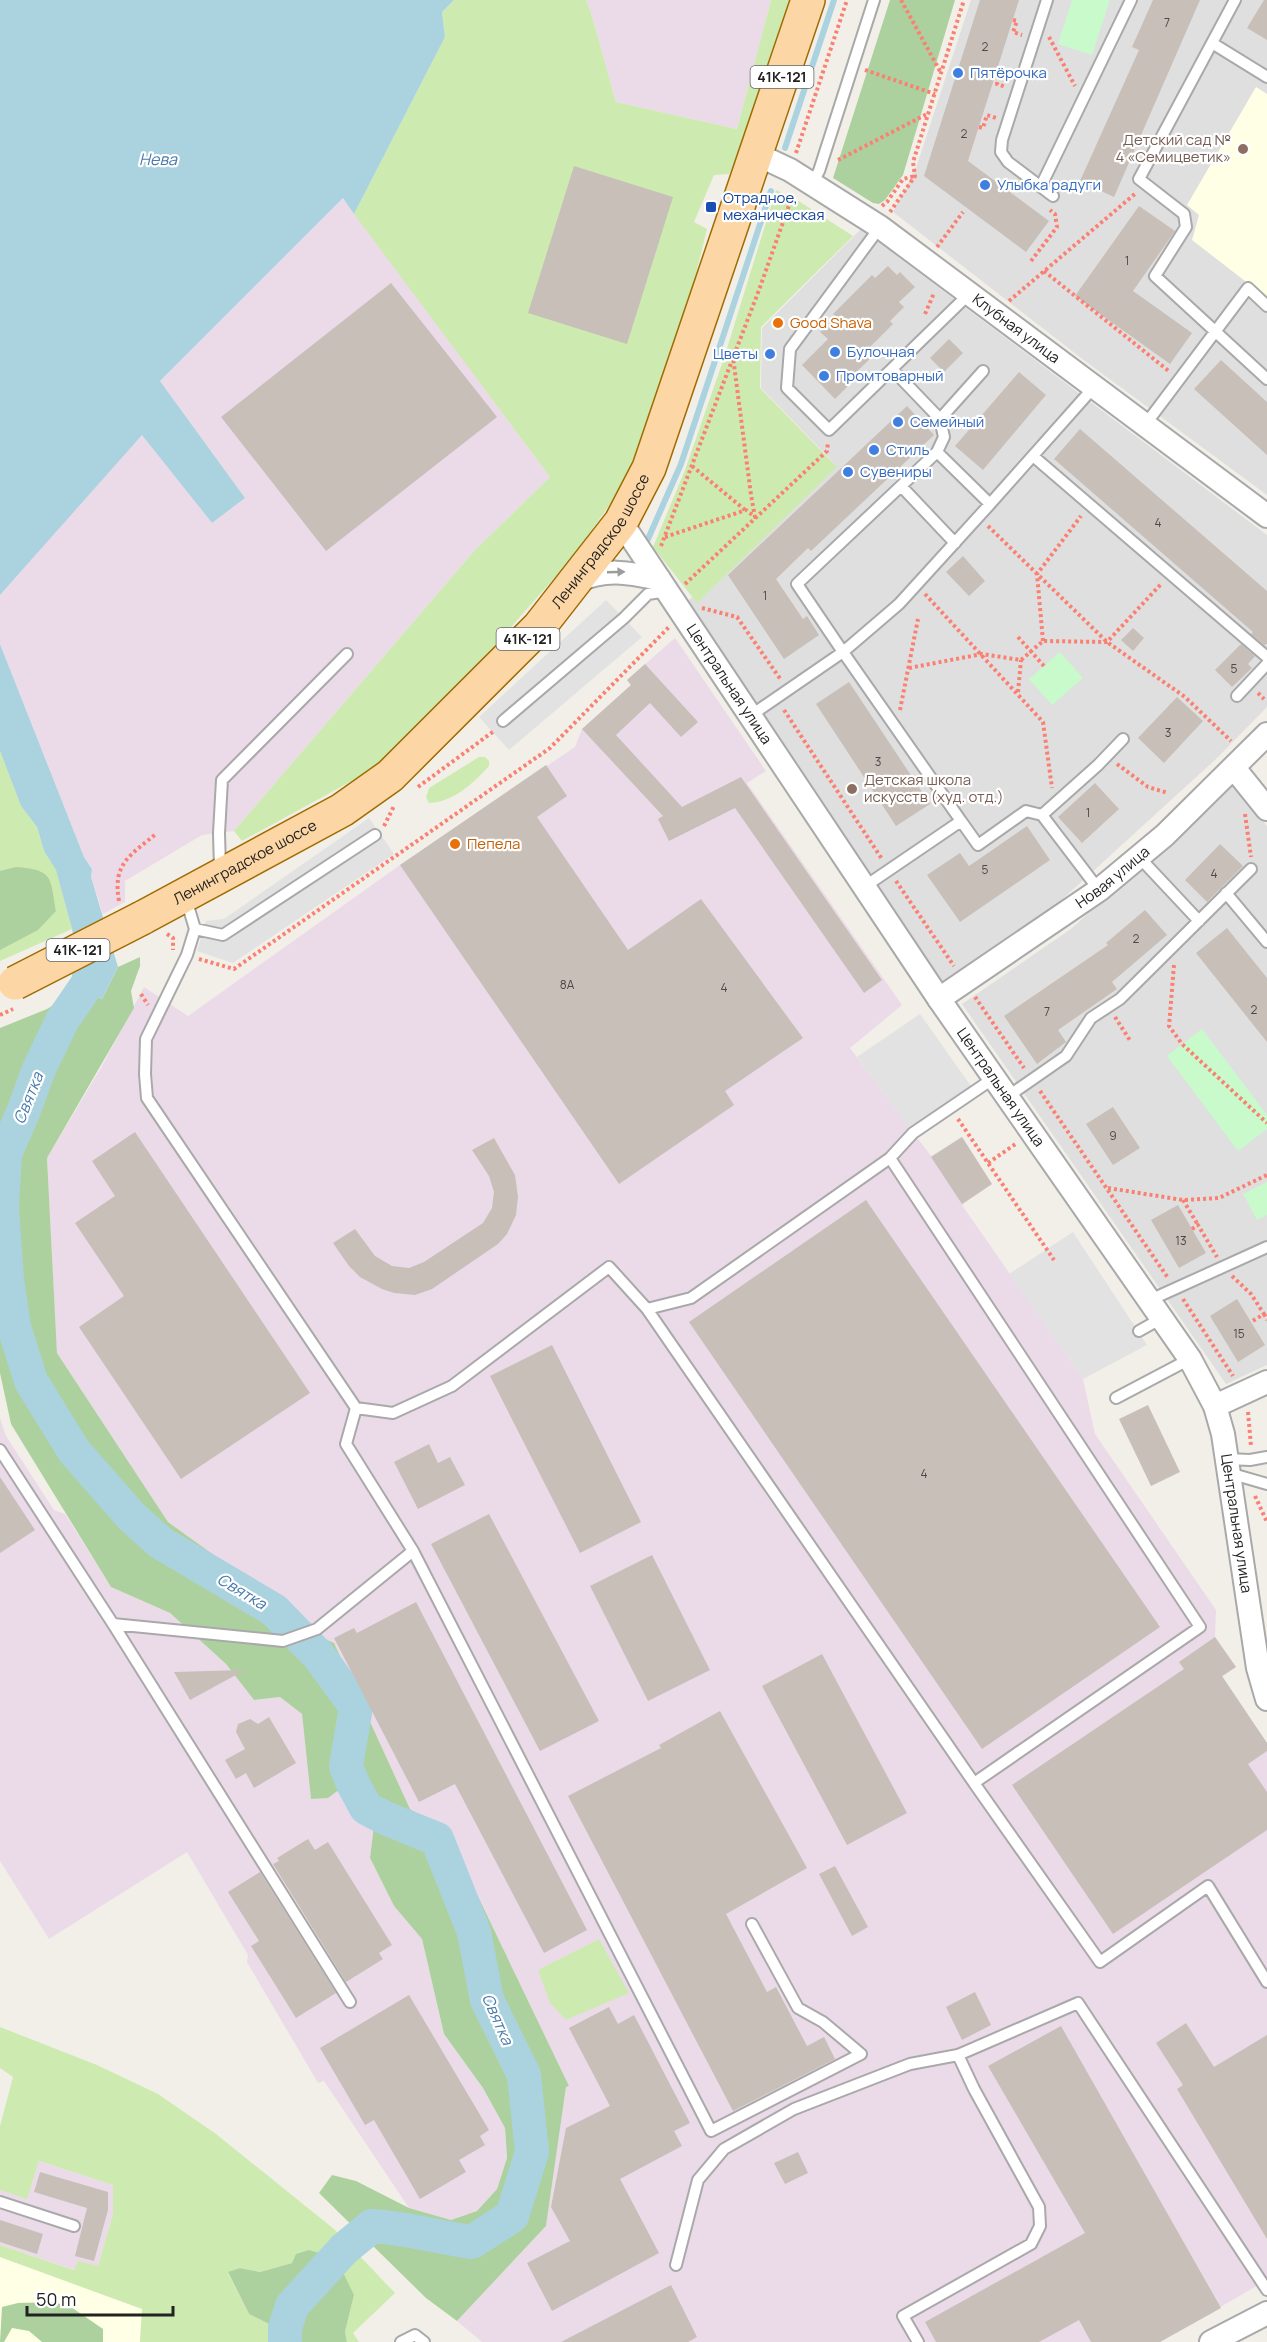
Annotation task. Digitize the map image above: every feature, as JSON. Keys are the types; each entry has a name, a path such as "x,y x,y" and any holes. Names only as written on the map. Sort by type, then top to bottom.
{"main road":[{"name":"Ленинградское шоссе","path":"7,987 140,919 342,810 390,776 539,627 621,522 650,468 808,0"}],"street":[{"name":"Клубная улица","path":"756,154 790,170 803,188 876,217 926,262 1267,516"},
{"name":"Центральная улица","path":"621,522 663,585 687,609 750,716 939,999 1190,1359 1215,1406 1223,1434 1260,1629 1258,1668 1267,1699"},
{"path":"574,582 591,574 627,572 663,585"},
{"name":"Новая улица","path":"939,999 1099,890 1242,768 1267,734"},
{"path":"1242,768 1267,809"},
{"path":"1215,1406 1267,1382"},
{"path":"1210,2342 1267,2313"}],"lane":[{"path":"803,188 819,171 874,0"},
{"path":"1047,0 1002,140 1001,152 1008,162 1053,196"},
{"path":"1041,186 1131,0"},
{"path":"1235,0 1139,179 1184,214 1186,227 1155,276 1267,379"},
{"path":"1212,43 1267,77"},
{"path":"876,217 790,349 787,388 829,430 969,294"},
{"path":"1145,425 1248,288 1267,306"},
{"path":"892,369 940,419 944,437 937,452 797,584 978,845 1026,811 1042,815 1099,890"},
{"path":"940,419 984,371"},
{"path":"750,716 843,652 899,604 1094,387"},
{"path":"937,452 990,504"},
{"path":"1033,456 1267,657"},
{"path":"901,486 955,543"},
{"path":"502,721 624,618 648,594 663,585"},
{"path":"221,875 219,833 222,780 347,654"},
{"path":"1236,696 1267,664"},
{"path":"1042,815 1123,739"},
{"path":"864,887 961,821"},
{"path":"195,929 223,935 375,835"},
{"path":"1139,857 1199,921"},
{"path":"1007,1097 1066,1056 1091,1018 1120,999 1251,869"},
{"path":"1226,893 1267,942"},
{"path":"184,895 195,929 187,955 146,1039 147,1098 356,1408 393,1413 452,1386 609,1268 647,1310 1013,1840 1101,1962 1208,1886 1267,1982"},
{"path":"647,1310 691,1299 890,1158 913,1133 994,1078"},
{"path":"890,1158 1200,1627 974,1783"},
{"path":"1139,1331 1176,1288 1267,1247"},
{"path":"1116,1398 1190,1359"},
{"path":"356,1408 346,1444 413,1551 711,2131 861,2054 823,2022 798,2008 752,1924"},
{"path":"0,1450 113,1624 350,2002"},
{"path":"1228,1466 1267,1457"},
{"path":"1228,1466 1267,1484"},
{"path":"113,1624 283,1641 317,1629 413,1551"},
{"path":"676,2265 698,2180 724,2149 794,2109 909,2064 958,2055 1078,2003 1267,2290"},
{"path":"918,2342 903,2316 1031,2244 1040,2226 1039,2207 974,2089 958,2055"},
{"path":"0,2202 74,2226"},
{"path":"401,2342 415,2336 424,2342"}],"path":[{"path":"796,154 847,0"},
{"path":"902,0 941,74"},
{"path":"876,217 915,176 914,162 964,0"},
{"path":"1013,20 1017,21 1013,32"},
{"path":"1040,21 1083,100"},
{"path":"861,80 867,60"},
{"path":"864,70 935,94"},
{"path":"996,74 1000,75 997,84"},
{"path":"838,152 835,162 929,113"},
{"path":"979,127 983,128 987,116"},
{"path":"876,217 880,207 887,202 903,179 915,176"},
{"path":"1001,307 1146,184"},
{"path":"1031,261 1057,227 1055,214 1046,207 1041,186"},
{"path":"660,547 733,356 803,188"},
{"path":"926,262 963,212"},
{"path":"1044,271 1180,380"},
{"path":"733,356 750,495 755,517"},
{"path":"687,609 680,589 827,451 829,430"},
{"path":"692,466 755,517"},
{"path":"1043,641 1037,574 1089,505"},
{"path":"664,538 746,510"},
{"path":"979,517 1107,642 1185,697 1242,768 1242,793 1251,869"},
{"path":"1018,693 1021,660 1043,641 1107,642 1170,574"},
{"path":"916,585 1043,722 1054,804"},
{"path":"687,609 737,617 788,690"},
{"path":"157,833 123,862 116,886 140,919 173,938 173,952 234,969 550,748 687,609"},
{"path":"896,729 918,620"},
{"path":"1018,637 1044,666"},
{"path":"909,668 982,654 1021,660"},
{"path":"776,698 889,870 1176,1288 1236,1381"},
{"path":"413,790 493,732 502,721"},
{"path":"1106,756 1148,787 1168,793"},
{"path":"375,835 384,826 395,803"},
{"path":"1176,944 1169,1026 1182,1044 1267,1123"},
{"path":"1108,1006 1131,1042"},
{"path":"950,1108 1054,1260"},
{"path":"988,1163 1024,1139"},
{"path":"1107,1188 1183,1200 1219,1198 1267,1175"},
{"path":"1183,1200 1198,1225"},
{"path":"1264,1314 1267,1320"}],"shaded area":[{"path":"586,0 771,0 737,129 616,102"},
{"path":"971,0 1267,0 1267,495 1085,361 893,212 916,168"},
{"name":"Детский сад № 4 «Семицветик»","path":"1256,87 1267,94 1267,298 1192,240 1199,215 1187,205"},
{"path":"343,198 550,477 475,550 234,831 202,835 125,881 125,902 103,914 91,877 92,868 84,857 0,644 0,595 142,434 212,523 245,498 160,381"},
{"path":"861,229 1267,535 1267,707 1216,759 1045,915 942,981 688,601 832,461 761,388 762,328"},
{"path":"606,600 642,637 509,750 479,717"},
{"path":"675,638 766,771 747,783 902,1005 850,1048 931,1156 962,1137 992,1184 962,1205 1083,1379 1095,1434 1216,1610 1215,1637 1236,1667 1222,1677 1267,1743 1267,2280 1160,2342 482,2342 457,2321 546,2226 566,2087 569,2086 449,1836 410,1809 334,1643 323,1638 317,1629 168,1522 57,1353 47,1158 102,1066 144,987 188,1016 400,865 575,747 582,729 631,685 627,680"},
{"path":"1232,782 1267,826 1267,1365 1226,1384 962,1004 1071,929"},
{"path":"369,818 394,854 233,963 197,951 206,921 224,919"},
{"path":"920,1014 971,1086 910,1129 857,1057"},
{"path":"1073,1232 1147,1345 1083,1379 1009,1274"},
{"path":"0,1418 6,1436 54,1510 65,1514 111,1587 170,1613 226,1664 254,1700 280,1697 302,1714 311,1799 340,1789 374,1825 370,1858 394,1906 422,1939 444,2034 483,2088 505,2128 507,2158 497,2189 477,2211 451,2220 409,2208 324,2081 318,2083 247,1962 248,1955 187,1852 49,1939 0,1861"},
{"path":"39,2161 113,2185 113,2214 98,2266 75,2270 0,2245 0,2190 27,2198"},
{"path":"0,2257 142,2309 140,2342 0,2342"}],"green space":[{"path":"454,0 586,0 616,102 737,129 771,0 793,0 749,133 729,174 714,175 694,222 707,229 689,302 641,450 616,496 571,559 497,643 379,766 242,841 234,831 475,550 550,477 354,214 445,37 442,12"},
{"path":"890,0 955,0 903,175 885,200 879,204 873,203 833,178"},
{"path":"1072,0 1110,0 1092,55 1058,44"},
{"path":"776,190 797,200 853,236 761,327 760,388 837,467 697,603 653,547 685,470 724,358"},
{"path":"1060,652 1083,678 1052,705 1029,679"},
{"path":"0,751 21,806 37,827 44,851 56,869 72,929 0,961"},
{"path":"479,757 485,757 489,761 489,766 477,779 446,800 429,803 426,797 429,788"},
{"path":"16,867 37,870 48,877 53,890 56,911 38,930 0,950 0,871"},
{"path":"140,957 140,966 131,991 134,1008 47,1158 57,1353 168,1522 317,1629 323,1638 334,1643 410,1809 449,1836 569,2086 566,2087 546,2226 457,2321 426,2298 319,2193 332,2175 356,2181 409,2208 451,2220 477,2211 497,2189 507,2158 505,2128 483,2088 444,2034 422,1939 394,1906 370,1858 374,1825 340,1789 328,1798 311,1799 302,1714 280,1697 254,1700 226,1664 170,1613 111,1587 11,1424 0,1373 0,1028 47,1009 81,988 102,999 118,967"},
{"path":"1202,1029 1267,1115 1267,1129 1238,1151 1167,1056"},
{"path":"1267,1182 1267,1215 1257,1220 1243,1194"},
{"path":"599,1939 629,1993 566,2020 550,2003 538,1970"},
{"path":"0,2027 97,2065 158,2094 216,2134 334,2229 395,2293 353,2333 359,2342 347,2342 345,2332 354,2295 292,2263 260,2272 240,2268 228,2273 249,2314 267,2323 290,2342 140,2342 142,2309 0,2257 0,2245 74,2270 78,2261 98,2266 113,2214 113,2185 39,2161 27,2199 0,2190 0,2126 13,2077 0,2068"},
{"path":"309,2250 336,2258 354,2295 345,2332 347,2342 290,2342 267,2323 249,2314 228,2272 240,2268 260,2272 292,2263 296,2254"},
{"path":"53,2302 71,2307 103,2329 103,2342 42,2342 29,2331 12,2328 4,2342 0,2342 2,2307 18,2303"}],"water":[{"name":"Нева","path":"0,0 454,0 442,12 445,37 354,214 343,198 160,381 245,498 212,523 142,435 0,595"},
{"path":"0,644 84,857 92,869 91,877 118,967 102,999 81,988 80,968 72,929 56,870 44,851 37,827 21,806 0,751"}],"building":[{"path":"980,0 1019,0 968,161 1049,221 1026,252 924,176"},
{"path":"1153,0 1200,0 1114,197 1080,181 1139,50 1132,47"},
{"path":"1264,0 1267,0 1267,40 1247,28"},
{"path":"574,166 673,197 627,344 528,313"},
{"path":"1139,206 1175,231 1133,291 1192,333 1170,364 1075,296"},
{"path":"888,266 897,275 900,272 915,287 899,302 904,307 890,321 893,324 868,349 874,355 851,377 854,380 835,399 802,365 828,339 820,332 835,316 833,314 872,275 875,278"},
{"path":"391,283 497,417 326,551 221,417"},
{"path":"949,339 963,353 944,372 930,358"},
{"path":"1221,360 1267,402 1267,455 1194,389"},
{"path":"1019,372 1046,395 983,470 955,446"},
{"path":"907,406 934,435 811,551 808,548 776,579 803,619 807,616 819,635 784,659 728,575"},
{"path":"1080,429 1267,591 1267,644 1264,645 1251,634 1253,632 1054,459"},
{"path":"963,556 985,581 969,596 946,572"},
{"path":"1133,628 1144,638 1133,651 1121,640"},
{"path":"1241,644 1255,656 1248,664 1252,668 1232,687 1215,670"},
{"path":"645,664 698,722 681,737 650,703 616,735 682,807 741,777 882,980 864,993 735,808 669,841 658,819 663,816 582,729 631,685 627,680"},
{"path":"849,682 930,804 896,826 816,704"},
{"path":"1177,697 1203,721 1164,763 1138,738"},
{"path":"546,765 567,796 537,817 628,950 701,899 803,1038 725,1091 734,1105 619,1184 400,865"},
{"path":"1095,783 1119,809 1082,843 1058,817"},
{"path":"1027,826 1050,860 960,922 927,875 960,853 969,866"},
{"path":"1220,844 1243,866 1207,902 1185,880"},
{"path":"1145,910 1167,935 1112,982 1117,989 1058,1030 1066,1042 1037,1064 1004,1016 1108,945 1106,943"},
{"path":"1227,928 1267,978 1267,1042 1196,953"},
{"path":"1113,1107 1140,1148 1113,1165 1086,1124"},
{"path":"135,1132 310,1393 181,1479 79,1327 124,1296 75,1223 115,1196 92,1161"},
{"path":"962,1137 992,1184 962,1204 931,1157"},
{"path":"494,1138 515,1175 518,1197 516,1215 507,1234 498,1244 432,1289 415,1295 382,1289 360,1277 349,1266 333,1243 355,1229 375,1256 392,1266 409,1268 424,1262 483,1223 492,1208 494,1192 489,1176 472,1150"},
{"path":"866,1200 1160,1627 982,1749 689,1322"},
{"path":"1178,1205 1206,1253 1179,1268 1151,1220"},
{"path":"1237,1299 1265,1345 1238,1362 1210,1316"},
{"path":"552,1345 641,1522 580,1553 490,1376"},
{"path":"1148,1405 1180,1472 1151,1486 1119,1419"},
{"path":"429,1444 438,1463 450,1457 465,1485 418,1509 394,1462"},
{"path":"0,1477 35,1530 0,1553"},
{"path":"489,1514 599,1721 540,1751 431,1544"},
{"path":"652,1555 710,1670 648,1701 590,1586"},
{"path":"416,1602 587,1930 544,1953 455,1784 419,1802 334,1638 354,1628 357,1633"},
{"path":"1215,1637 1236,1667 1222,1676 1267,1743 1267,1751 1248,1764 1267,1792 1267,1830 1113,1934 1012,1785 1184,1669 1179,1662"},
{"path":"822,1654 907,1813 847,1845 762,1686"},
{"path":"245,1670 190,1700 174,1672"},
{"path":"720,1711 807,1868 726,1914 767,1992 776,1987 807,2046 824,2037 835,2059 733,2111 568,1796 661,1748 659,1745"},
{"path":"269,1717 296,1763 254,1788 246,1773 236,1779 225,1760 245,1749 236,1732 238,1724 250,1719 258,1724"},
{"path":"308,1839 315,1850 328,1842 392,1945 379,1953 383,1959 346,1982 273,1864 279,1861 277,1858"},
{"path":"835,1866 868,1927 852,1936 819,1874"},
{"path":"260,1872 336,1993 296,2018 251,1946 259,1941 228,1892"},
{"path":"975,1992 991,2025 962,2040 946,2007"},
{"path":"409,1995 489,2130 480,2136 485,2145 459,2160 466,2172 420,2199 374,2120 365,2125 320,2048"},
{"path":"609,2007 618,2024 634,2015 690,2123 674,2131 682,2146 620,2179 659,2253 552,2311 527,2263 570,2241 551,2207 566,2128 610,2106 569,2028"},
{"path":"1186,2023 1214,2067 1267,2035 1267,2239 1177,2089 1183,2085 1156,2043"},
{"path":"1061,2026 1221,2308 1160,2342 1091,2342 1079,2320 1039,2342 936,2342 925,2322 1085,2233 988,2066"},
{"path":"798,2152 808,2173 785,2184 774,2163"},
{"path":"40,2172 108,2192 108,2210 94,2261 75,2256 87,2208 34,2192"},
{"path":"0,2220 43,2234 37,2254 0,2242"},
{"path":"671,2285 697,2337 688,2342 561,2342"}],"waterway":[{"path":"785,148 834,0"},
{"path":"648,539 681,464 771,191"},
{"name":"Святка","path":"94,945 88,983 62,1021 39,1069 5,1154 2,1208 7,1280 14,1327 31,1381 74,1451 131,1516 161,1543 274,1610 319,1656 356,1707 346,1766 353,1784 366,1808 437,1839 474,1932 487,2000 524,2075 532,2152 512,2216 472,2242 372,2226 344,2249 292,2306 285,2328 285,2342"}],"place":[{"name":"Пятёрочка","path":"958,73"},
{"name":"Детский сад № 4 «Семицветик»","path":"1243,149"},
{"name":"Улыбка радуги","path":"985,185"},
{"name":"Отрадное, механическая","path":"711,207"},
{"name":"Good Shava","path":"778,323"},
{"name":"Булочная","path":"835,352"},
{"name":"Цветы","path":"770,354"},
{"name":"Промтоварный","path":"824,376"},
{"name":"Семейный","path":"898,422"},
{"name":"Стиль","path":"874,450"},
{"name":"Сувениры","path":"848,472"},
{"name":"Детская школа искусств (худ. отд.)","path":"852,789"},
{"name":"Пепела","path":"455,844"}]}
